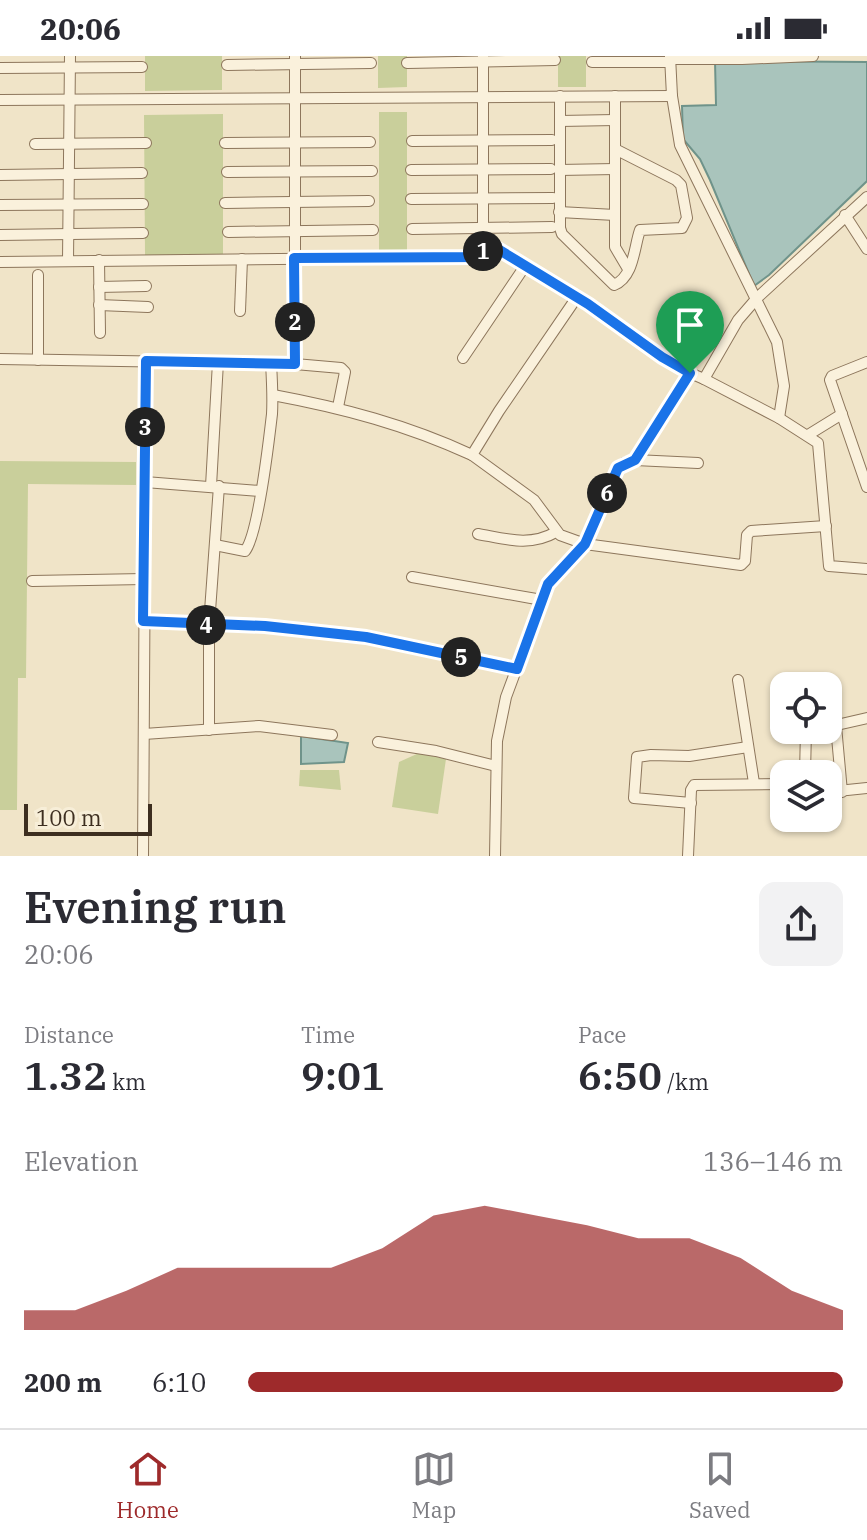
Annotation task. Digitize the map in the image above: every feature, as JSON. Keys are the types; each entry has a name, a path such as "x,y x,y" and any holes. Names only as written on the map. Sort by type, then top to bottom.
{"street":[{"path":"592,62 813,56"},
{"path":"0,262 481,257 483,59"},
{"path":"407,63 483,59 555,60"},
{"path":"670,59 676,131 686,160 757,298 781,356 784,386 779,418"},
{"path":"295,60 295,364"},
{"path":"227,65 295,60 371,63"},
{"path":"68,261 70,62"},
{"path":"0,68 70,62 142,67"},
{"path":"560,96 555,170 562,234 611,284 621,282 628,269 640,230 684,227 687,218 685,196 676,180 615,149"},
{"path":"615,96 616,250 628,269"},
{"path":"0,100 672,96"},
{"path":"560,121 615,120"},
{"path":"412,141 552,140"},
{"path":"225,143 370,142"},
{"path":"35,144 146,143"},
{"path":"411,170 615,169"},
{"path":"227,172 372,171"},
{"path":"0,175 142,173"},
{"path":"704,379 738,320 757,298 867,197"},
{"path":"411,199 553,198"},
{"path":"225,203 369,201"},
{"path":"0,205 143,204"},
{"path":"559,212 615,215"},
{"path":"845,215 867,249"},
{"path":"412,229 552,227"},
{"path":"228,232 373,230"},
{"path":"0,235 143,233"},
{"path":"483,240 577,297 662,357 808,435 821,447 830,568 867,569"},
{"path":"240,311 242,259"},
{"path":"99,260 100,333"},
{"path":"463,358 525,266"},
{"path":"38,275 38,360"},
{"path":"99,287 146,286"},
{"path":"472,455 577,297"},
{"path":"99,305 148,307"},
{"path":"0,359 271,363 345,370 338,407"},
{"path":"143,856 146,361"},
{"path":"209,730 209,625 215,545 218,362"},
{"path":"866,482 830,380 832,376 867,362"},
{"path":"215,545 247,550 256,520 273,395 271,363"},
{"path":"635,460 690,373"},
{"path":"273,395 338,407 416,431 472,455 534,500 556,532 585,544 741,565 745,561 747,535 751,531 826,526"},
{"path":"808,435 842,414"},
{"path":"495,856 496,766 502,711 548,584 585,544 618,468 635,460 698,463"},
{"path":"145,482 260,491"},
{"path":"478,534 532,542 556,532"},
{"path":"412,577 542,600"},
{"path":"32,581 144,579"},
{"path":"143,621 265,626 366,637 517,669"},
{"path":"738,680 754,783"},
{"path":"842,724 867,718"},
{"path":"144,734 259,726 332,735"},
{"path":"378,742 436,751 496,766"},
{"path":"691,803 634,798 637,757 689,756 748,747"},
{"path":"688,856 694,785 770,784"},
{"path":"842,792 867,788"}],"green space":[{"path":"145,56 222,56 222,90 145,91"},
{"path":"378,56 407,56 407,87 378,88"},
{"path":"558,56 586,56 586,87 558,87"},
{"path":"379,112 407,112 407,253 379,253"},
{"path":"223,114 223,255 145,255 144,115"},
{"path":"0,461 136,462 136,485 28,484 26,678 18,678 17,810 0,810"},
{"path":"419,753 446,759 438,814 392,807 399,762"},
{"path":"300,770 339,770 341,790 299,786"}],"water":[{"path":"715,61 867,62 867,181 754,286 700,159 683,139 682,106 716,105"},
{"path":"301,736 348,743 344,762 301,764"}],"route":[{"path":"483,240 588,304 662,357 690,373 635,460 618,468 585,544 548,584 517,669 366,637 265,626 143,621 146,361 295,364 294,258 481,257 483,240"}]}
